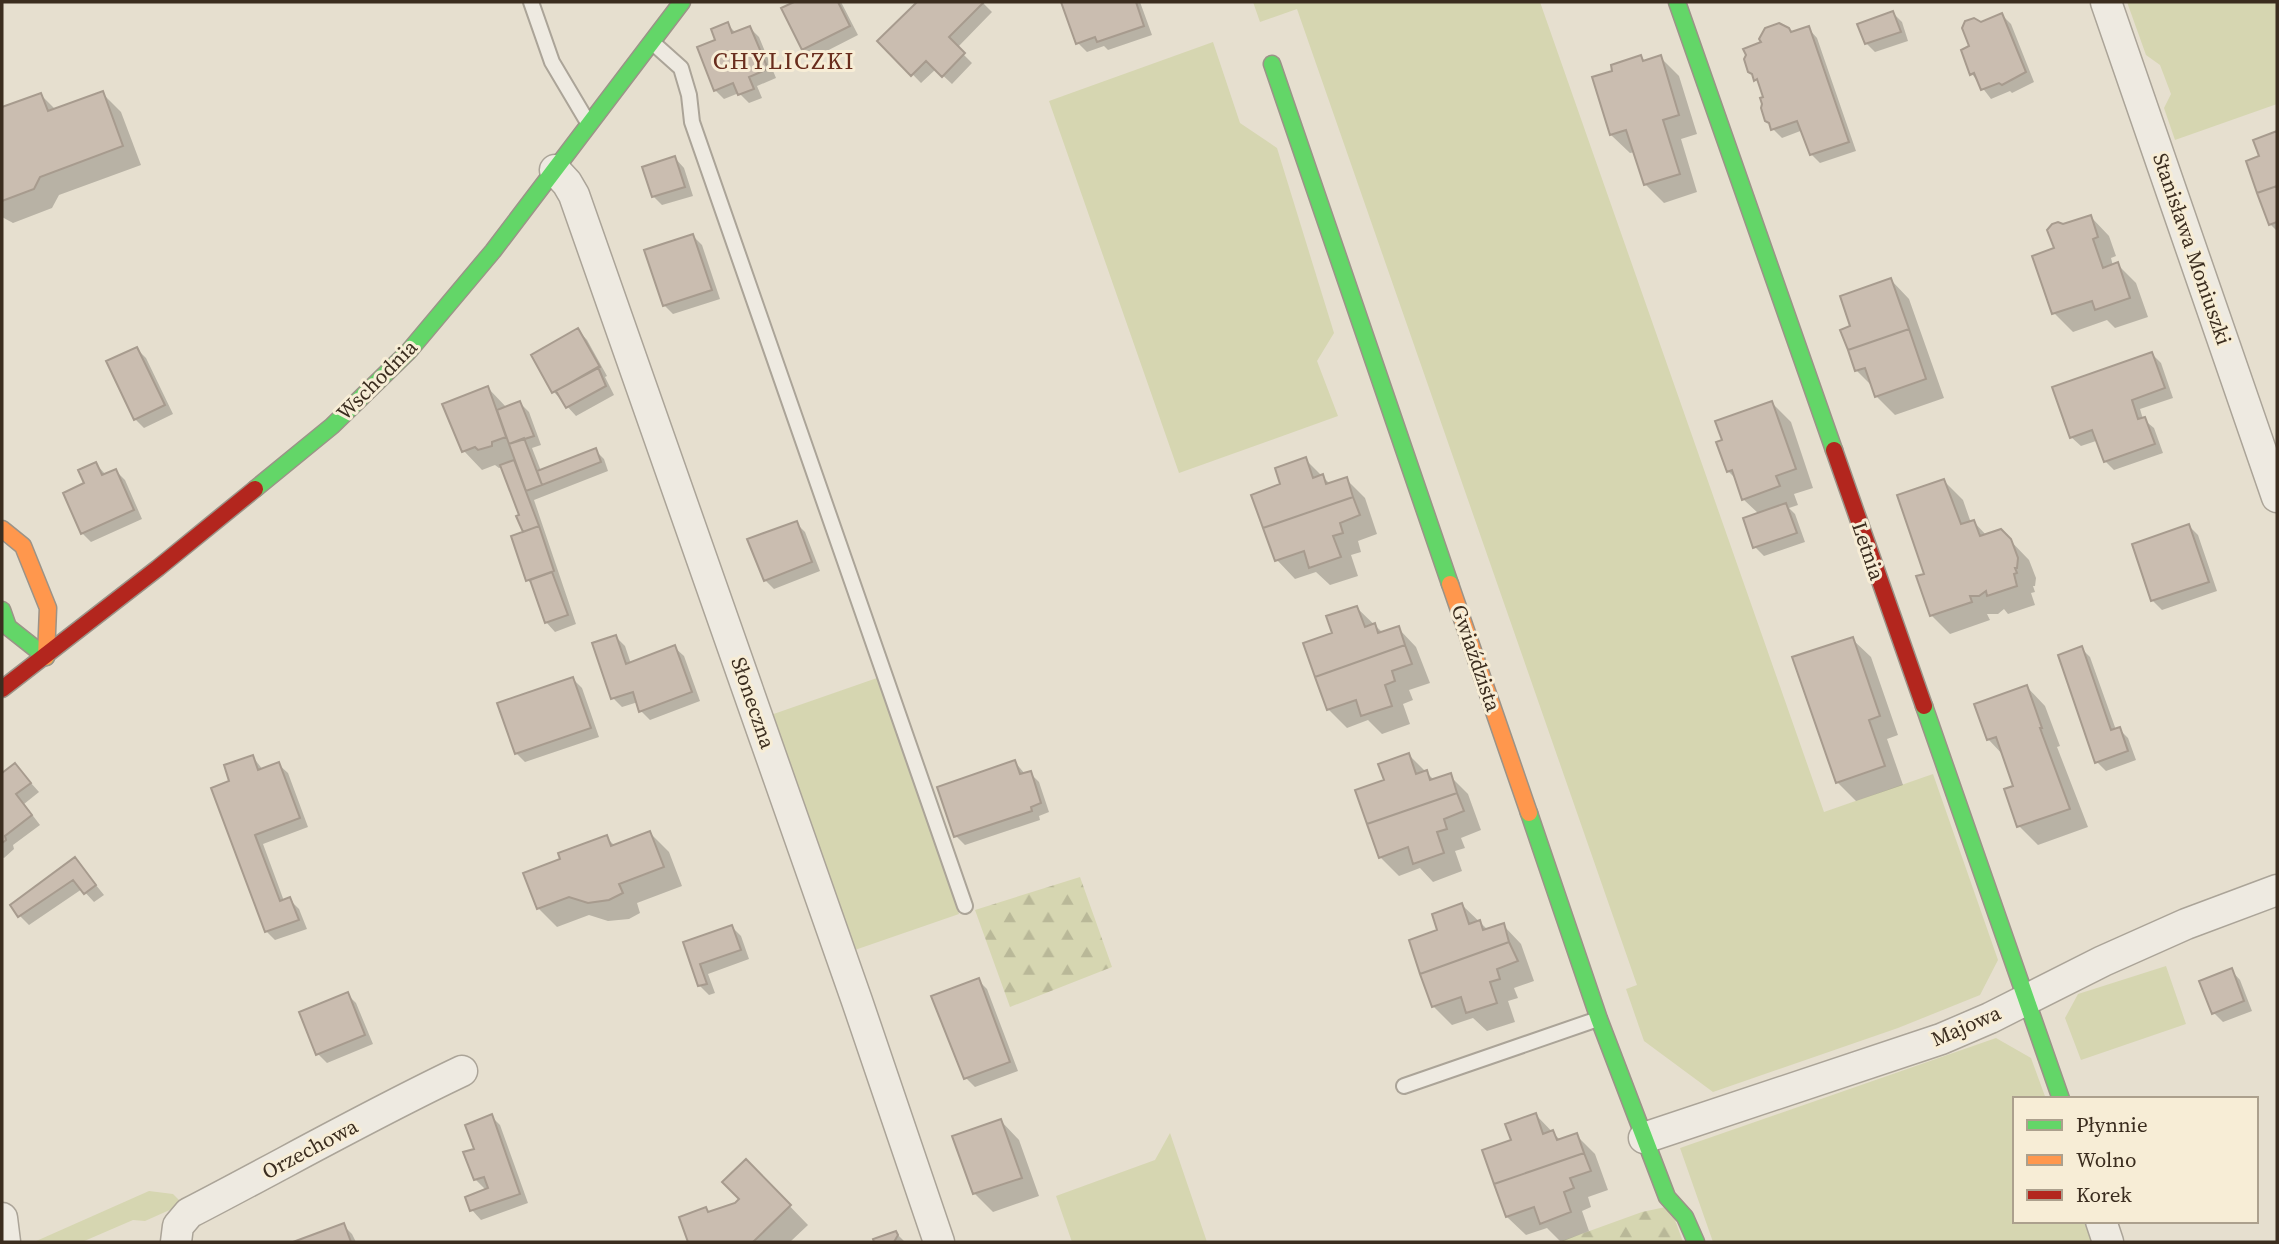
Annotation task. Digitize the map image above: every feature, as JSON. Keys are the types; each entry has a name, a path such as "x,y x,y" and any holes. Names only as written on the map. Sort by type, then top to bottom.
{"street":[{"name":"Wschodnia","path":"2,689 46,657 332,426 409,351 493,251 682,2"},
{"name":"Letnia","path":"1677,2 2060,1097"},
{"name":"Stanisława Moniuszki","path":"2106,2 2277,497"},
{"name":"Gwiaździsta","path":"1272,64 1599,1018 1667,1197 1681,1209 1696,1242"},
{"name":"Słoneczna","path":"555,170 574,195 870,1037 939,1242"},
{"path":"2,529 23,546 48,608 46,657"},
{"path":"2,610 8,627 46,657"},
{"name":"Majowa","path":"1644,1138 1941,1039 2186,924 2277,890"},
{"name":"Orzechowa","path":"176,1242 178,1226 189,1213 390,1105 462,1071"},
{"path":"2,1218 5,1242"},
{"path":"2102,1223 2108,1242"}],"lane":[{"path":"531,2 552,62 589,125"},
{"path":"652,42 681,68 689,94 692,122 965,906"},
{"path":"1404,1086 1599,1018"}],"green space":[{"path":"1253,2 1540,2 1824,812 1933,774 1998,960 1980,995 1898,1028 1713,1092 1644,1041 1626,989 1637,985 1297,9 1260,22"},
{"path":"2127,2 2277,2 2277,104 2175,140 2164,108 2171,94 2160,65 2146,55"},
{"path":"1213,42 1240,123 1277,148 1334,333 1317,361 1338,416 1179,473 1049,101"},
{"path":"877,678 959,914 849,952 765,717"},
{"path":"1080,877 1112,967 1010,1007 975,910"},
{"path":"2166,966 2186,1024 2081,1060 2065,1018 2078,994"},
{"path":"1996,1038 2031,1058 2045,1097 2013,1097 2013,1223 2089,1223 2096,1242 1713,1242 1680,1148"},
{"path":"1170,1133 1207,1242 1072,1242 1056,1196 1155,1160"},
{"path":"149,1191 173,1194 183,1204 145,1221 133,1220 82,1242 34,1242"},
{"path":"1670,1206 1683,1242 1559,1242 1642,1212"}],"building":[{"path":"794,2 838,2 850,26 802,50 781,8"},
{"path":"917,2 984,2 949,37 965,53 942,77 926,61 911,76 877,41"},
{"path":"1061,2 1136,2 1144,26 1097,42 1095,37 1076,44"},
{"path":"1893,11 1901,32 1865,44 1857,24"},
{"path":"2002,13 2026,72 2002,85 1999,83 1981,90 1974,73 1970,75 1961,50 1969,46 1962,28 1965,21 1974,18 1981,22"},
{"path":"728,22 732,33 750,26 768,69 749,77 754,89 738,95 733,83 714,91 697,47 715,40 711,29"},
{"path":"1779,23 1791,32 1809,26 1849,142 1810,155 1797,121 1771,130 1769,123 1765,121 1760,98 1763,97 1757,79 1754,81 1752,74 1748,72 1743,49 1761,42 1759,39 1765,28"},
{"path":"1641,55 1643,61 1661,55 1679,115 1663,120 1680,174 1644,185 1626,130 1610,135 1592,77 1612,71 1611,65"},
{"path":"103,91 123,146 40,177 34,189 2,201 2,107 41,93 48,111"},
{"path":"2277,131 2277,186 2257,193 2246,161 2259,156 2253,140"},
{"path":"675,156 685,187 652,197 642,167"},
{"path":"2277,186 2277,222 2269,225 2257,193"},
{"path":"2091,215 2098,237 2093,239 2103,268 2118,262 2130,298 2095,310 2092,301 2052,314 2032,256 2054,248 2047,230 2052,224 2063,224"},
{"path":"693,234 712,290 663,306 644,250"},
{"path":"1891,278 1909,329 1848,350 1840,330 1850,326 1840,296"},
{"path":"578,328 600,367 552,393 531,355"},
{"path":"1909,329 1926,379 1875,397 1865,368 1855,371 1848,350"},
{"path":"137,347 165,405 134,420 106,361"},
{"path":"2152,352 2165,388 2132,400 2138,419 2145,417 2155,444 2104,462 2092,430 2070,438 2052,387"},
{"path":"598,367 606,386 566,408 556,391"},
{"path":"488,386 506,437 492,442 492,446 478,450 475,447 462,452 442,404"},
{"path":"520,401 534,436 509,444 497,410"},
{"path":"1772,401 1796,469 1776,476 1780,486 1742,500 1732,470 1727,472 1716,442 1722,440 1715,421"},
{"path":"524,438 542,485 526,491 509,444"},
{"path":"596,448 601,462 542,485 537,471"},
{"path":"1306,457 1313,478 1323,474 1326,484 1347,477 1353,497 1263,528 1251,495 1280,484 1275,468"},
{"path":"514,460 539,526 523,532 500,465"},
{"path":"96,462 102,475 116,469 134,510 81,534 63,493 84,483 78,470"},
{"path":"1944,479 1961,524 1974,520 1980,536 2001,529 2011,539 2018,558 2015,568 2017,573 2014,574 2017,586 1987,596 1986,591 1979,596 1970,596 1972,602 1930,616 1916,576 1924,574 1897,495"},
{"path":"1353,497 1360,515 1340,523 1343,533 1333,536 1341,557 1309,568 1304,551 1275,561 1263,528"},
{"path":"1786,503 1797,533 1753,548 1743,518"},
{"path":"797,521 812,562 764,581 747,539"},
{"path":"2189,524 2209,582 2151,601 2132,544"},
{"path":"539,526 554,571 526,581 511,536"},
{"path":"552,572 568,615 545,623 530,580"},
{"path":"1357,606 1365,627 1375,623 1378,633 1399,626 1405,645 1315,677 1303,643 1332,633 1326,616"},
{"path":"616,635 626,664 675,645 692,692 639,712 633,692 611,699 592,643"},
{"path":"1853,637 1880,716 1869,720 1885,766 1836,783 1792,657"},
{"path":"1405,645 1412,664 1392,671 1395,681 1385,685 1392,706 1361,716 1356,700 1327,710 1315,677"},
{"path":"2082,646 2111,730 2120,727 2128,751 2095,763 2058,655"},
{"path":"573,677 591,728 515,754 497,703"},
{"path":"2027,685 2070,809 2017,827 2004,789 2013,786 1996,737 1987,740 1974,704"},
{"path":"1409,753 1416,774 1427,770 1430,780 1451,773 1457,793 1367,824 1355,790 1384,780 1378,764"},
{"path":"253,755 258,770 279,762 300,818 255,835 280,901 290,897 299,920 265,932 211,788 229,781 224,765"},
{"path":"1015,760 1020,774 1031,771 1041,803 1031,807 1032,811 954,837 937,787"},
{"path":"15,763 31,783 16,794 32,815 5,836 6,840 2,843 2,773"},
{"path":"1457,793 1464,811 1444,819 1447,829 1437,832 1444,853 1413,864 1408,847 1379,858 1367,824"},
{"path":"650,831 664,867 619,884 623,893 609,900 588,903 569,897 537,909 523,873 560,859 558,853 607,835 611,846"},
{"path":"75,857 96,885 84,894 73,880 18,917 10,905"},
{"path":"1462,903 1469,924 1480,920 1483,930 1504,923 1509,942 1420,974 1409,940 1437,930 1432,914"},
{"path":"732,925 741,950 700,964 707,984 698,986 683,942"},
{"path":"1509,942 1518,961 1497,969 1500,979 1490,982 1497,1003 1466,1013 1461,997 1432,1007 1420,974"},
{"path":"2232,968 2244,1001 2212,1014 2199,981"},
{"path":"979,978 1010,1062 964,1079 931,996"},
{"path":"348,992 365,1035 316,1055 299,1012"},
{"path":"1536,1113 1543,1134 1553,1130 1557,1140 1577,1133 1584,1153 1494,1184 1482,1150 1511,1140 1505,1124"},
{"path":"492,1114 520,1194 470,1211 465,1197 488,1188 484,1177 474,1180 463,1152 474,1149 465,1125"},
{"path":"1001,1119 1022,1178 973,1194 952,1136"},
{"path":"1584,1153 1591,1171 1570,1178 1574,1188 1564,1192 1571,1212 1540,1224 1534,1207 1506,1217 1494,1184"},
{"path":"746,1159 791,1205 753,1242 688,1242 679,1217 706,1207 708,1212 735,1203 739,1199 722,1182"},
{"path":"344,1223 351,1242 293,1242"},
{"path":"896,1231 898,1235 894,1242 874,1242 873,1239"}],"traffic: fast":[{"path":"255,489 332,426 409,351 493,251 682,2"},
{"path":"1677,2 1834,450"},
{"path":"1272,64 1450,584"},
{"path":"2,610 8,627 46,657"},
{"path":"1924,706 2060,1097"},
{"path":"1529,813 1599,1019 1667,1197 1685,1217 1696,1242"}],"traffic: slow":[{"path":"2,529 23,546 48,608 46,657"},
{"path":"1450,584 1529,813"}],"traffic: jam":[{"path":"1834,450 1924,706"},
{"path":"2,689 255,489"}],"district":[{"name":"CHYLICZKI","path":"784,61"}]}
